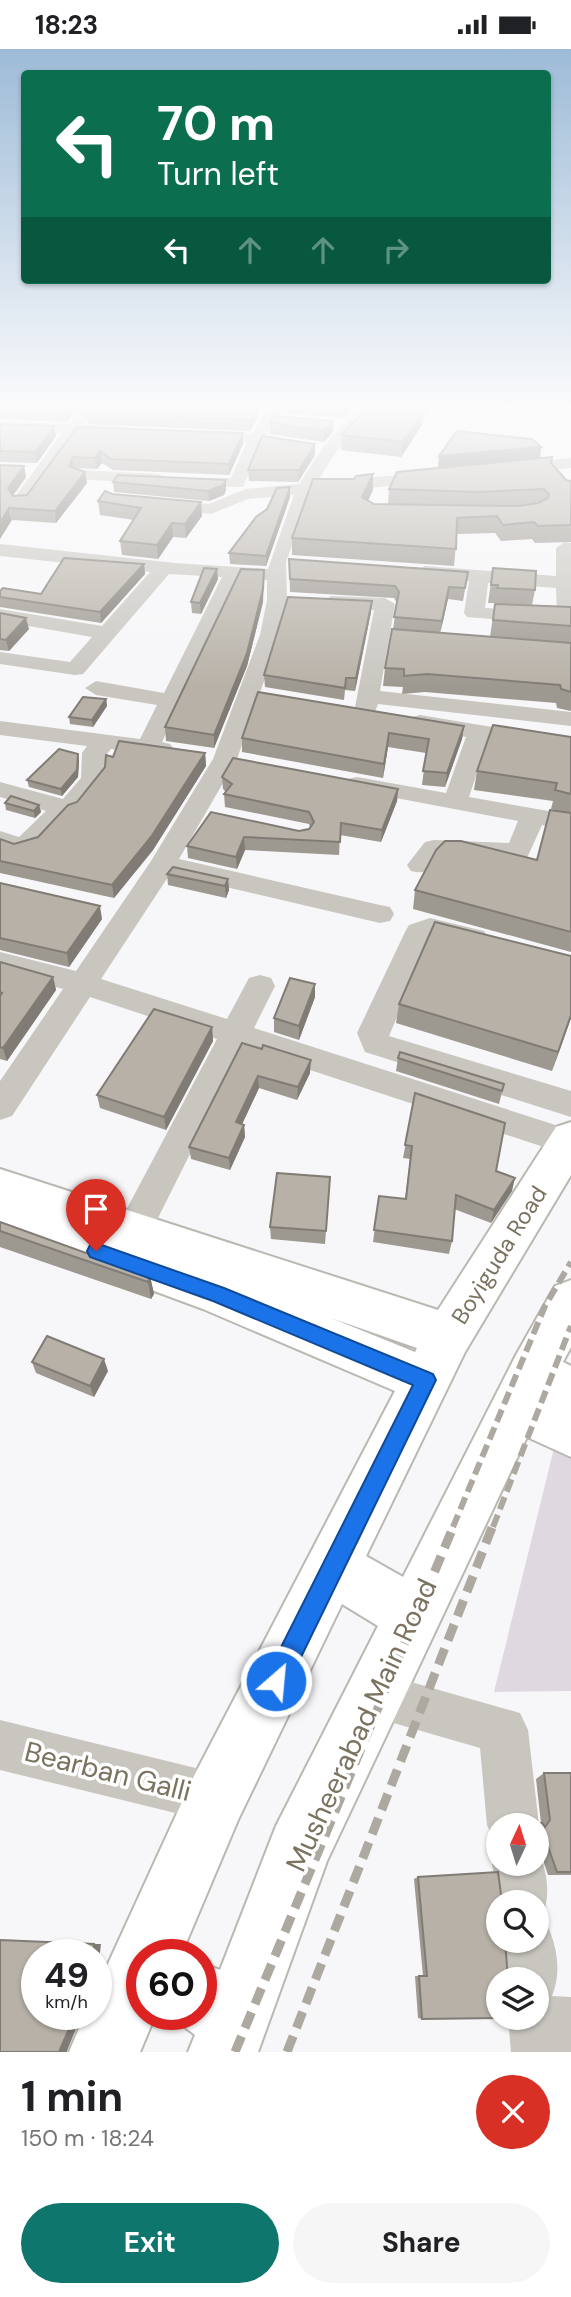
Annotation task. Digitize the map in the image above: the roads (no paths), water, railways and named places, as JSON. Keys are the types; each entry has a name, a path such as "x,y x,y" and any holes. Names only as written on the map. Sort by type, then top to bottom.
{"main road":[{"name":"Boyiguda Road","path":"437,1358 570,1129"},
{"path":"0,1187 133,1231 437,1358"},
{"path":"0,1215 218,1294 437,1358"},
{"path":"571,1301 540,1390 571,1432"},
{"path":"154,1939 216,1798 437,1358"},
{"name":"Musheerabad Main Road","path":"220,2024 299,1849 376,1696 412,1614 540,1390"},
{"path":"333,1568 412,1614"},
{"path":"104,2052 126,2003"}],"street":[{"path":"142,503 211,509 229,501"},
{"path":"0,1107 81,983 115,910 163,864 225,759 270,635 281,566 301,501"},
{"path":"197,531 211,509"},
{"path":"7,552 38,531"},
{"path":"479,576 474,613 567,619 565,548 571,549"},
{"path":"7,552 164,568 234,572 281,566"},
{"path":"0,658 75,669 164,568"},
{"path":"402,570 567,583"},
{"path":"148,747 234,572"},
{"path":"277,600 385,604 367,704"},
{"path":"0,633 8,616 107,633"},
{"path":"379,637 406,640"},
{"path":"96,688 172,701"},
{"path":"249,694 275,698"},
{"path":"367,704 479,732 571,747"},
{"path":"339,708 367,704 571,719"},
{"path":"0,728 148,747 252,764"},
{"path":"455,802 479,732"},
{"path":"0,813 9,792 68,809 93,779 94,753 106,741"},
{"path":"333,779 571,823"},
{"path":"0,839 23,848 63,808"},
{"path":"193,810 219,816"},
{"path":"420,865 434,848 518,852 533,816"},
{"path":"163,864 380,914"},
{"path":"495,944 430,928 419,932 373,1033 376,1044 570,1129"},
{"path":"0,962 81,983 237,1034 570,1129"},
{"path":"133,1231 260,986"},
{"path":"376,1696 502,1730 512,1813"},
{"name":"Bearban Galli","path":"0,1745 216,1798"}],"railway":[{"path":"453,1527 545,1306 571,1262"},
{"path":"493,1527 571,1326"},
{"path":"235,2052 454,1525"},
{"path":"287,2052 493,1525"}]}
